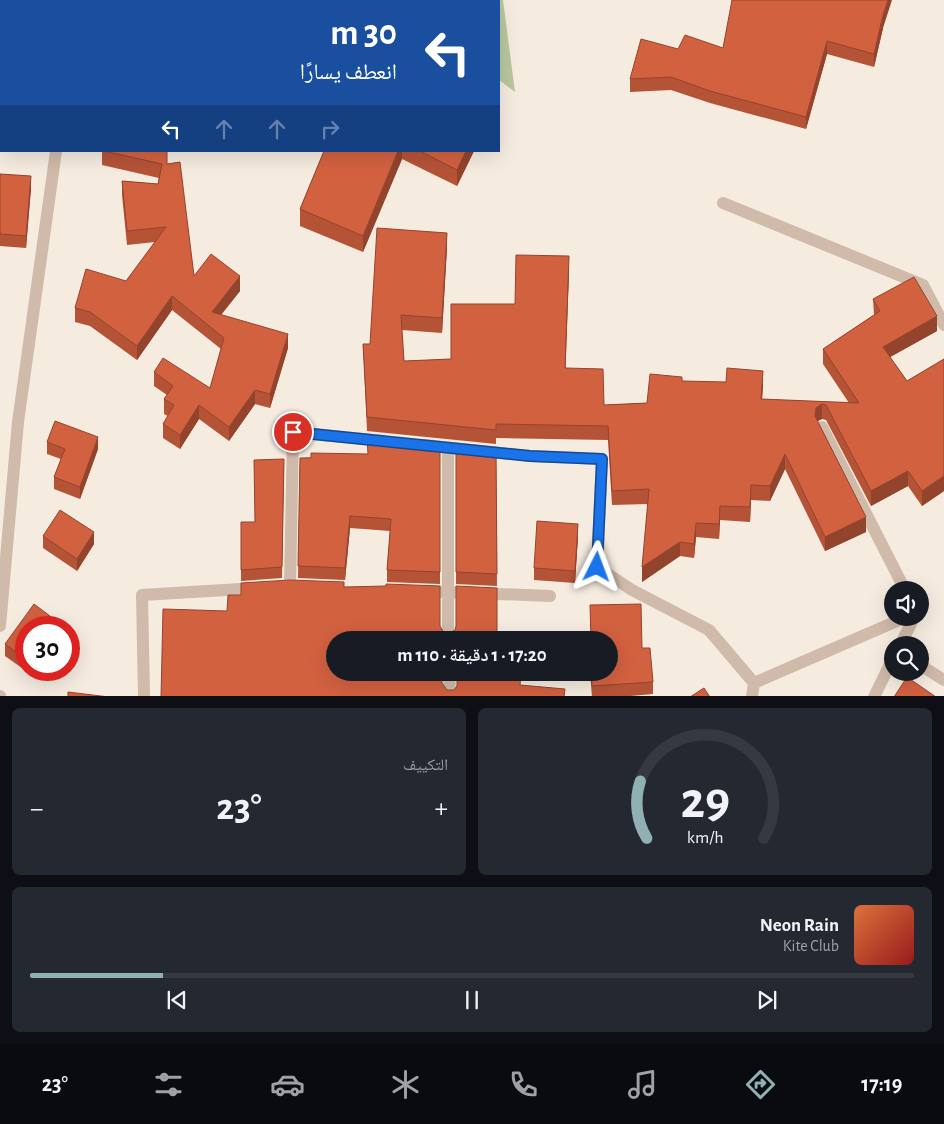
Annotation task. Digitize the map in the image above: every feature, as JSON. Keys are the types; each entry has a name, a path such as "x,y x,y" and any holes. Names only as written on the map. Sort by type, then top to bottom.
{"street":[{"path":"0,626 18,422 56,152"},
{"path":"723,203 923,285 944,325"},
{"path":"822,427 901,581"},
{"path":"144,696 142,595 285,587 293,432 530,456 602,459 597,567 632,590 709,630 754,683 752,696"},
{"path":"448,448 448,631"},
{"path":"408,590 550,596"},
{"path":"754,683 886,626"},
{"path":"929,671 944,680"},
{"path":"874,696 884,676"},
{"path":"449,681 450,696"}],"green space":[{"path":"500,0 503,0 515,92 500,81"}],"building":[{"path":"732,0 888,0 874,54 827,41 806,117 710,91 671,77 630,79 641,39 678,49 685,35 723,48"},
{"path":"108,152 167,152 167,164 180,162 194,276 211,254 240,276 212,312 288,334 270,394 255,390 229,427 199,405 180,435 163,424 174,405 164,399 173,386 154,372 163,358 210,388 224,338 172,296 137,346 90,312 75,308 86,269 126,281 166,227 127,231 122,181 158,184 162,164"},
{"path":"324,152 398,152 363,236 300,209"},
{"path":"422,152 466,152 457,170"},
{"path":"0,174 31,176 26,236 0,234"},
{"path":"377,228 447,233 442,318 401,315 404,361 451,359 451,304 515,304 516,255 569,256 565,368 603,369 604,405 647,403 650,374 682,377 682,381 726,382 727,368 763,371 761,399 859,403 823,349 880,311 873,299 914,277 937,316 883,347 907,381 944,359 944,476 922,491 908,471 871,491 826,405 822,404 816,408 815,416 866,517 825,537 785,454 770,486 751,485 750,507 720,506 719,524 696,523 694,544 680,542 642,567 649,489 612,491 608,426 496,424 496,430 367,417 363,344 370,344"},
{"path":"55,421 98,437 80,487 54,477 65,449 47,442"},
{"path":"367,436 440,443 440,572 387,570 391,519 350,516 345,568 298,566 300,458 311,458 311,453 368,454"},
{"path":"456,445 496,449 497,574 456,572"},
{"path":"284,459 282,567 241,570 241,522 255,522 254,460"},
{"path":"60,510 94,532 77,559 43,536"},
{"path":"537,521 578,524 575,571 534,568"},
{"path":"290,580 344,582 344,587 386,586 386,584 440,586 440,626 443,631 326,631 326,681 442,681 447,690 454,690 457,686 457,681 520,681 520,685 565,689 564,696 161,696 163,609 227,611 228,595 241,595 241,583"},
{"path":"456,586 497,588 497,631 453,631 456,626"},
{"path":"34,604 50,616 25,616"},
{"path":"641,604 642,648 650,648 653,682 592,686 592,681 618,681 618,631 591,631 590,605"},
{"path":"15,630 15,651 5,644"},
{"path":"904,681 913,681 935,696 895,696"},
{"path":"704,688 709,696 692,696"},
{"path":"68,692 101,696 68,696"}],"route":[{"path":"293,432 530,456 602,459 597,567"}]}
